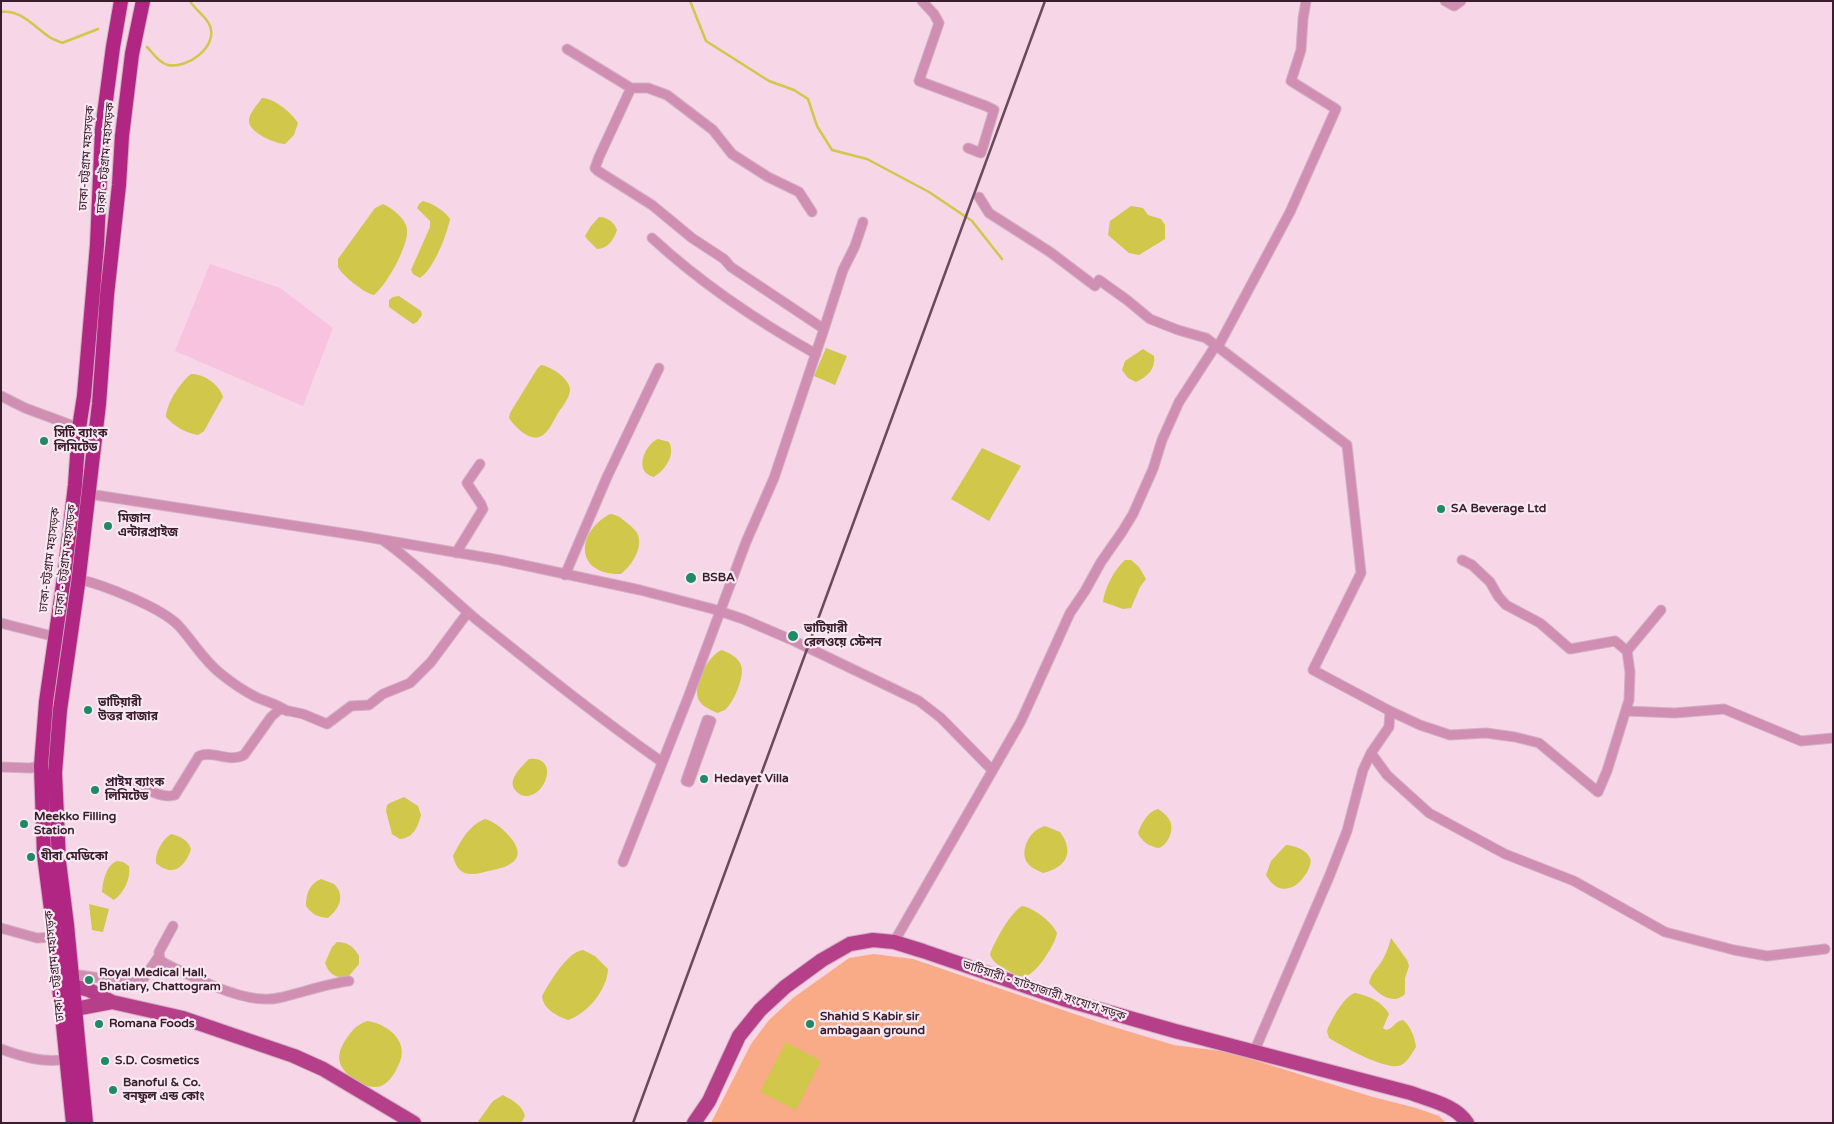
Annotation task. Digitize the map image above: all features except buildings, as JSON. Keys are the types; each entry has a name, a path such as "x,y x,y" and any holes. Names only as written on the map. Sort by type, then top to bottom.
{"highway":[{"name":"ঢাকা-চট্টগ্রাম মহাসড়ক","path":"73,1123 44,855 41,766 46,702 75,485 79,428 84,396 97,245 102,130 121,1"},
{"name":"ঢাকা - চট্টগ্রাম মহাসড়ক","path":"86,1123 73,980 59,862 55,773 60,710 89,494 122,136 132,54 143,1"}],"main road":[{"name":"ভাটিয়ারী - হাটহাজারী সংযোগ সড়ক","path":"694,1123 709,1101 739,1036 760,1010 785,987 822,960 850,944 874,940 894,942 1063,999 1411,1093 1440,1103 1462,1115 1467,1123"},
{"path":"73,980 112,1002 183,1018 294,1056 323,1069 414,1123"},
{"path":"76,1009 112,1002"}],"street":[{"path":"922,1 934,14 939,24 919,81 994,110 981,153 968,148"},
{"path":"894,942 1021,721 1070,612 1086,591 1101,562 1133,514 1179,402 1216,345 1220,343 1290,212 1336,110 1291,81 1301,50 1306,1"},
{"path":"1445,1 1454,6 1461,1"},
{"path":"567,49 631,88 648,88 667,95 713,130 732,154 768,177 798,192 812,212"},
{"path":"631,88 595,168 652,205 692,238 724,259 731,267 824,329"},
{"path":"979,197 989,213 1050,252 1095,286 1099,280 1150,319 1206,338 1347,445 1361,573 1314,670 1390,711 1420,725 1450,735 1486,733 1539,743 1598,792 1629,700 1630,672 1627,651 1615,641 1570,648 1540,623 1506,605 1490,582 1472,565 1462,560"},
{"path":"623,862 746,542 774,478 843,270 855,246 863,222"},
{"path":"652,238 683,267 732,303 769,328 816,354"},
{"path":"565,575 659,368"},
{"path":"1,396 25,408 79,428"},
{"path":"456,553 482,509 482,504 467,483 480,464"},
{"path":"89,494 507,561 640,590 743,619 919,701 941,718 992,770"},
{"path":"382,540 425,573 468,612 558,684 662,762"},
{"path":"78,579 117,592 163,613 180,627 204,657 219,672 256,697 277,704 287,711"},
{"path":"1627,651 1661,610"},
{"path":"135,784 162,795 170,797 175,795 199,756 211,754 237,759 244,755 275,712 280,709 303,714 327,724 346,708 357,705 369,705 383,694 410,683 430,662 468,612"},
{"path":"1,622 56,637"},
{"path":"1626,712 1675,713 1724,709 1801,741 1833,738"},
{"path":"1254,1052 1293,965 1342,845 1363,770 1370,752 1389,727 1390,711"},
{"path":"707,720 711,721 689,782 686,781 707,720"},
{"path":"1370,752 1387,775 1430,813 1505,854 1574,881 1665,932 1734,950 1767,956 1825,949"},
{"path":"1,767 30,768 41,766"},
{"path":"73,980 135,983 144,978 159,956 173,926"},
{"path":"1,928 36,938 54,937"},
{"path":"159,956 160,960 171,966 235,994 254,999 276,998 331,983 349,982"},
{"path":"1,1049 24,1057 49,1060 66,1059"}],"shaded area":[{"path":"262,98 272,100 292,115 298,123 294,135 285,144 258,134 250,126 250,116"},
{"path":"423,201 438,208 450,219 443,242 435,259 420,278 413,274 411,270 430,227 430,221 417,208"},
{"path":"383,204 402,218 407,232 406,241 397,262 385,282 374,295 360,288 340,271 338,259 375,208"},
{"path":"1131,206 1143,208 1148,215 1161,219 1165,225 1165,239 1139,255 1129,253 1108,235 1110,221"},
{"path":"599,217 610,221 617,230 610,243 601,249 597,249 585,236"},
{"path":"210,264 280,288 333,328 303,406 175,351"},
{"path":"399,296 421,311 422,315 417,322 413,324 389,307 389,300"},
{"path":"826,348 847,356 835,385 814,376"},
{"path":"1143,349 1154,356 1154,365 1144,378 1136,382 1128,378 1122,370 1125,361"},
{"path":"541,365 558,373 569,385 570,389 566,401 548,430 540,437 535,438 522,432 509,418 510,413"},
{"path":"191,374 201,376 215,384 223,397 204,431 198,435 181,429 166,417 175,393"},
{"path":"658,439 669,442 671,452 668,462 654,477 647,474 642,464 649,446"},
{"path":"982,448 1021,466 989,521 951,499"},
{"path":"610,514 620,517 632,527 637,533 639,540 635,557 621,574 595,568 588,560 585,551 590,532"},
{"path":"1125,560 1131,560 1139,567 1146,579 1140,587 1131,608 1123,609 1103,602 1111,579"},
{"path":"722,650 738,660 742,670 738,689 732,701 725,710 717,713 700,702 697,689 706,665 711,658"},
{"path":"529,759 544,763 547,769 547,776 540,789 534,794 526,796 520,795 517,792 514,788 513,779"},
{"path":"404,797 418,806 421,815 412,834 400,839 392,834 386,811 387,805"},
{"path":"1158,809 1168,817 1171,827 1167,841 1159,848 1146,843 1138,833 1148,815"},
{"path":"485,819 505,831 515,844 517,855 512,863 506,866 468,874 459,869 453,856 462,840 474,825"},
{"path":"1045,826 1060,832 1065,839 1067,852 1066,858 1062,863 1051,871 1043,873 1028,863 1024,853 1032,834"},
{"path":"171,834 183,839 191,849 182,865 173,870 168,870 156,863 160,847"},
{"path":"1286,845 1303,850 1310,858 1310,863 1304,877 1297,884 1290,888 1282,889 1274,885 1266,875 1271,861"},
{"path":"117,861 129,866 129,875 126,885 114,900 102,892 104,878 110,866"},
{"path":"321,879 334,884 340,893 340,902 328,918 315,915 306,906 309,890"},
{"path":"89,904 109,909 103,932 92,930"},
{"path":"1022,906 1042,916 1057,933 1048,953 1038,967 1032,973 1021,977 999,965 990,954 1008,921"},
{"path":"1391,938 1407,960 1409,966 1405,978 1405,994 1396,999 1386,997 1369,983 1385,956"},
{"path":"337,942 350,946 359,956 359,964 348,977 334,975 325,963 332,947"},
{"path":"583,950 595,956 608,969 607,977 595,1000 583,1012 568,1020 555,1014 548,1008 542,996 565,962 577,952"},
{"path":"874,954 913,959 1104,1024 1174,1045 1228,1052 1373,1097 1416,1108 1439,1116 1446,1123 711,1123 751,1044 769,1020 793,998 849,958"},
{"path":"1355,993 1365,995 1383,1006 1389,1014 1383,1028 1386,1030 1403,1020 1408,1025 1416,1047 1404,1063 1398,1066 1382,1064 1329,1038 1327,1031 1335,1015 1342,1003"},
{"path":"367,1021 390,1030 400,1042 402,1050 401,1058 393,1075 384,1085 376,1087 363,1084 351,1077 342,1068 339,1059 341,1048 349,1035 357,1026"},
{"path":"786,1042 821,1061 796,1110 760,1092"},
{"path":"503,1095 522,1109 525,1116 521,1123 477,1123 493,1101"}],"waterway":[{"path":"147,47 156,58 168,65 184,64 205,49 211,34 210,26 190,1"},
{"path":"690,1 706,41 769,81 794,90 808,99 817,126 832,150 867,159 929,192 972,221 1002,259"},
{"path":"1,12 15,13 22,16 51,38 62,43 98,29"}],"railway":[{"path":"633,1123 1045,1"}],"place":[{"name":"সিটি ব্যাংক লিমিটেড","path":"44,441"},
{"name":"SA Beverage Ltd","path":"1441,509"},
{"name":"মিজান এন্টারপ্রাইজ","path":"108,526"},
{"name":"BSBA","path":"691,578"},
{"name":"ভাটিয়ারী রেলওয়ে স্টেশন","path":"793,636"},
{"name":"ভাটিয়ারী উত্তর বাজার","path":"88,710"},
{"name":"Hedayet Villa","path":"704,779"},
{"name":"প্রাইম ব্যাংক লিমিটেড","path":"95,790"},
{"name":"Meekko Filling Station","path":"24,824"},
{"name":"যীবা মেডিকো","path":"31,857"},
{"name":"Royal Medical Hall, Bhatiary, Chattogram","path":"89,980"},
{"name":"Romana Foods","path":"99,1024"},
{"name":"Shahid S Kabir sir ambagaan ground","path":"810,1024"},
{"name":"S.D. Cosmetics","path":"105,1061"},
{"name":"Banoful & Co. বনফুল এন্ড কোং","path":"113,1090"}]}
